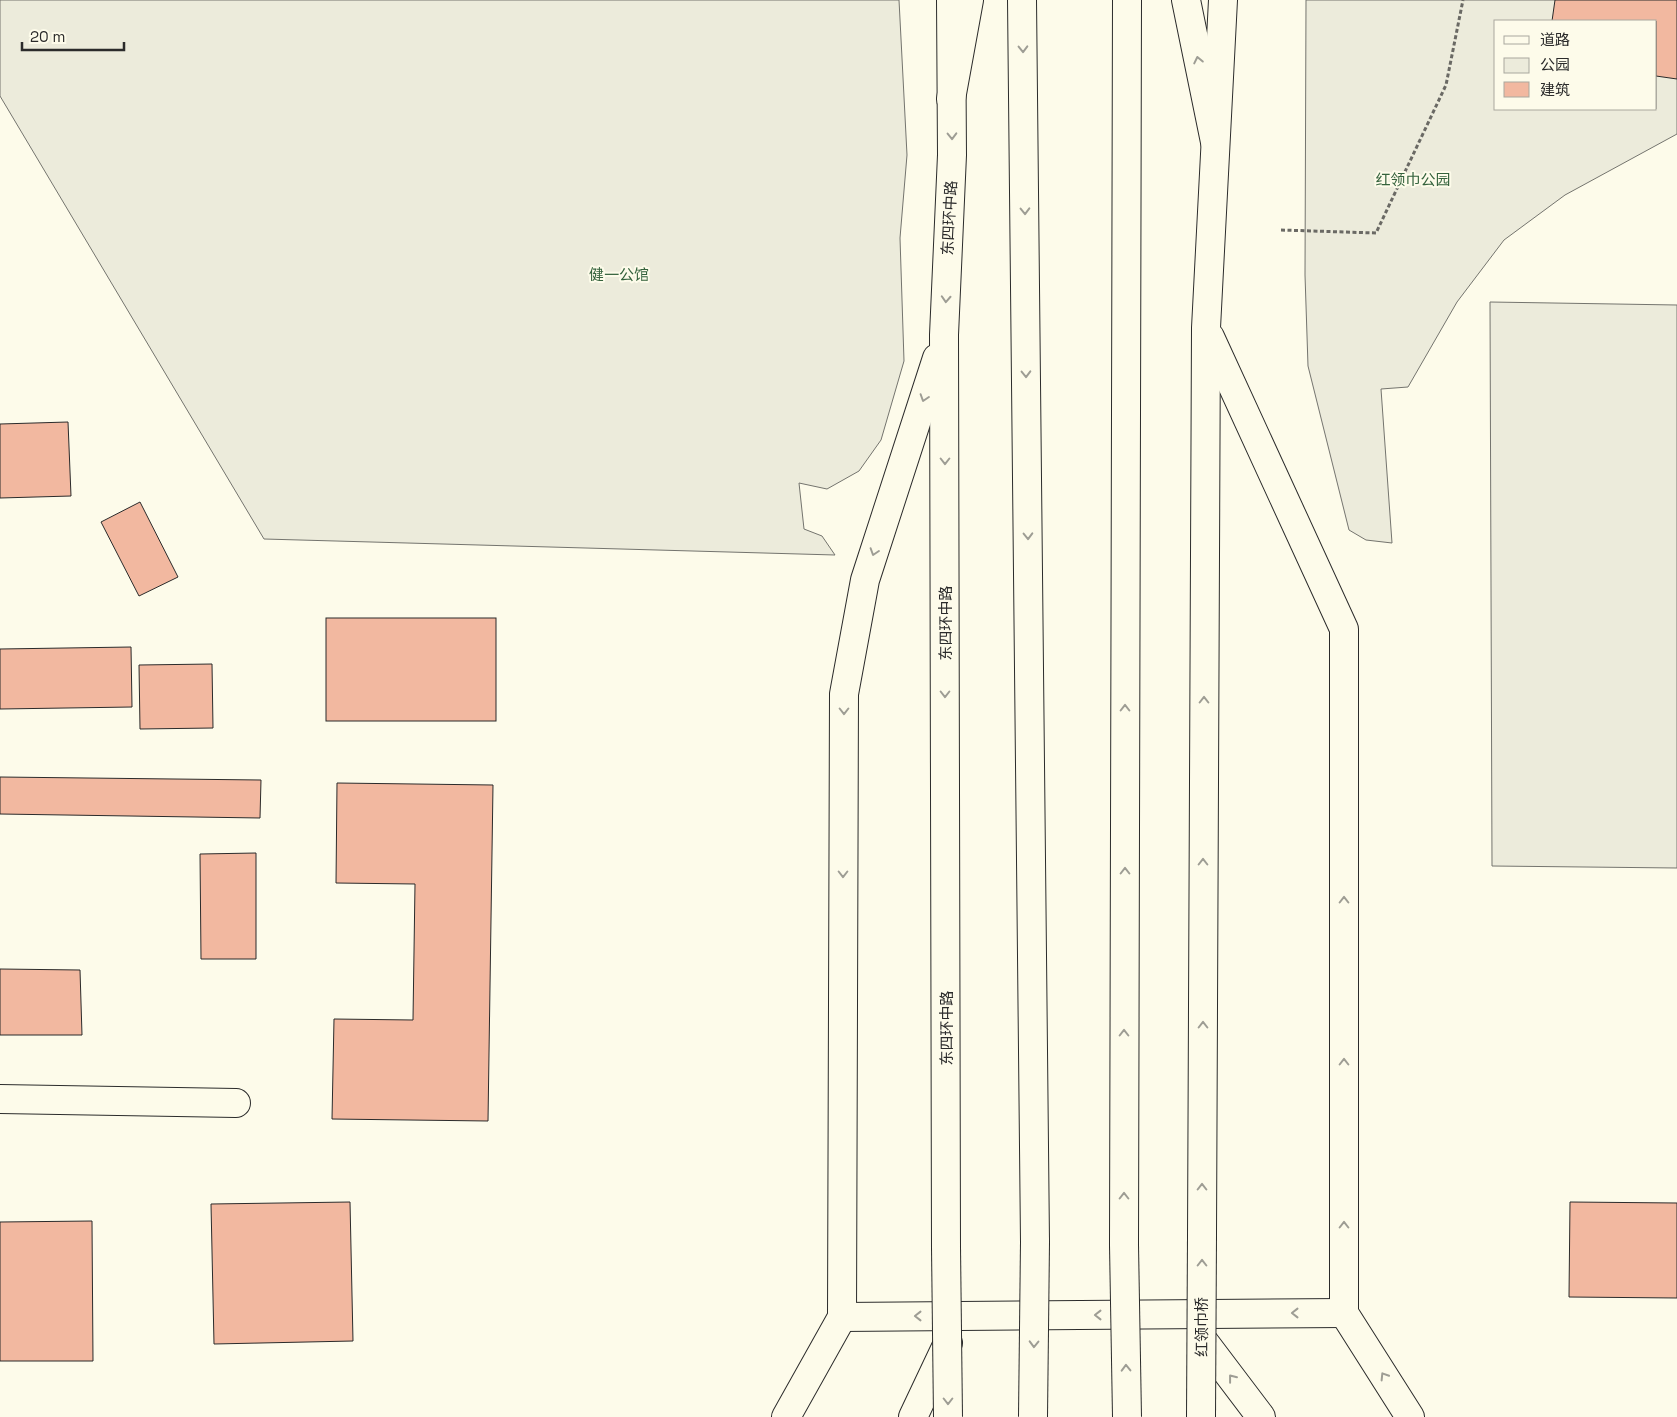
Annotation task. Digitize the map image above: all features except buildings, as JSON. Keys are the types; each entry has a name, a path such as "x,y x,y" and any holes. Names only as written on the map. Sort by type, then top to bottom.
{"main road":[{"name":"东四环中路","path":"948,1343 946,1247 944,335 952,155 951,0"},
{"path":"951,99 969,0"},
{"path":"1022,0 1035,1242 1033,1417"},
{"path":"1127,0 1124,1245 1127,1417"},
{"path":"1186,0 1215,142"},
{"path":"1223,0 1206,328 1344,629 1344,1313 1410,1417"},
{"name":"红领巾桥","path":"1201,1417 1206,328"},
{"path":"786,1417 842,1316 844,694 865,580 944,335"},
{"path":"0,1099 236,1102"},
{"path":"842,1316 1344,1313"},
{"path":"1202,1339 1261,1417"},
{"path":"912,1417 948,1343"},
{"path":"948,1343 948,1417"}],"path":[{"path":"1281,230 1376,233 1446,85 1463,0"}],"green space":[{"name":"健一公馆","path":"0,0 899,0 907,155 900,238 904,361 881,440 859,471 827,489 799,483 804,529 822,536 835,555 264,539 0,96"},
{"name":"红领巾公园","path":"1306,0 1677,0 1677,134 1565,195 1504,240 1457,302 1408,387 1381,389 1392,543 1366,540 1349,530 1308,366 1305,275"},
{"path":"1490,302 1677,305 1677,868 1492,866"}]}
